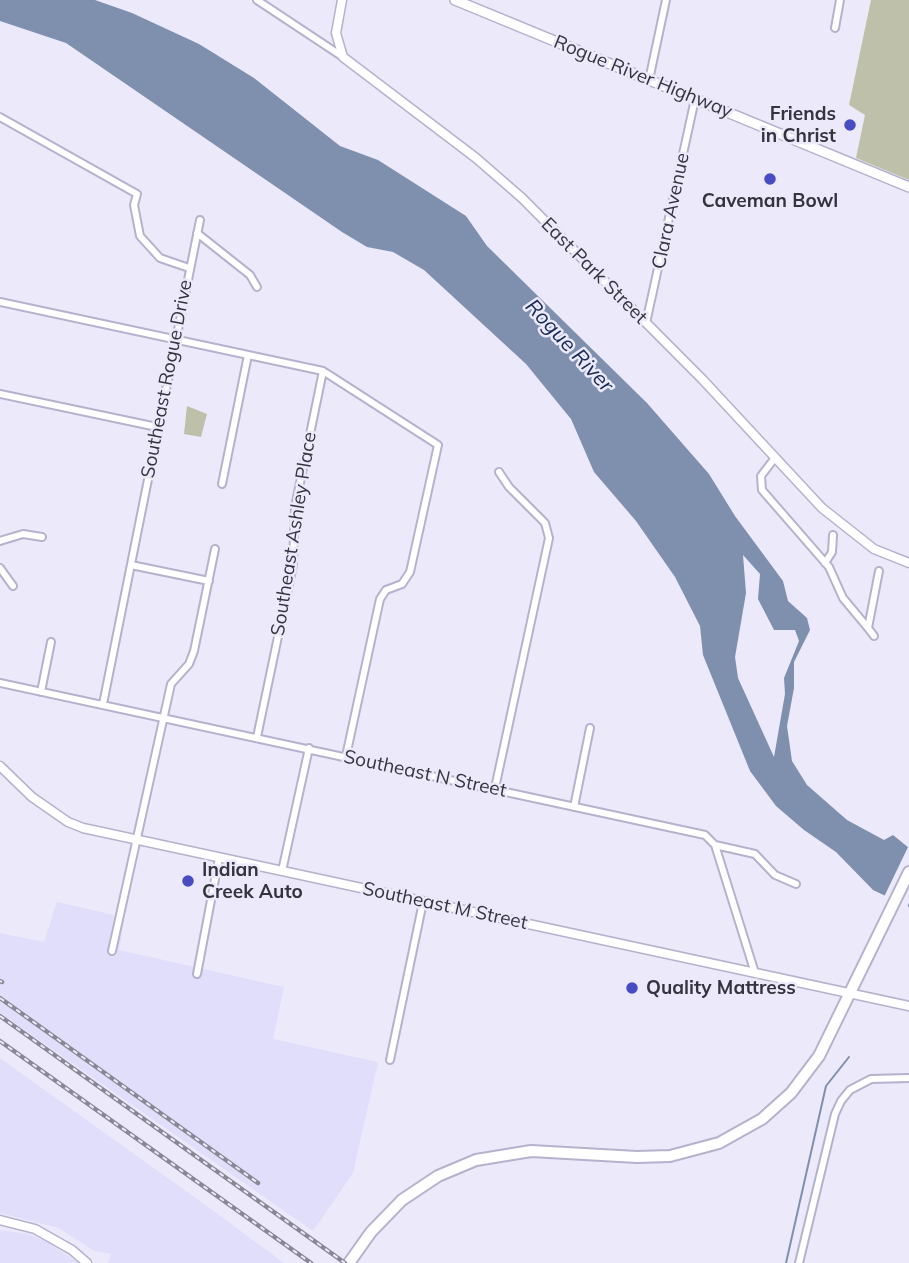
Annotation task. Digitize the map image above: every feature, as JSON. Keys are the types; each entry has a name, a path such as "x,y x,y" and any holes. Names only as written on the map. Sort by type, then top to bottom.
{"highway":[{"path":"349,1263 391,1210 415,1190 438,1176 476,1160 531,1151 662,1157 698,1150 738,1134 770,1113 800,1082 828,1040 909,872"}],"main road":[{"name":"Rogue River Highway","path":"455,0 909,187"}],"street":[{"name":"East Park Street","path":"257,0 343,57 499,178 646,323 822,508 862,541 886,555 909,563"},
{"path":"342,0 336,33 343,57"},
{"path":"649,80 666,0"},
{"path":"835,28 840,0"},
{"name":"Clara Avenue","path":"646,323 695,99"},
{"name":"Southeast Rogue Drive","path":"0,117 137,194 135,214 140,236 160,258 189,268 103,704"},
{"path":"189,268 200,219"},
{"path":"197,233 250,275 257,287"},
{"path":"0,302 323,371 438,445 410,572 402,584 386,590 380,599 346,756"},
{"path":"222,484 248,355"},
{"name":"Southeast Ashley Place","path":"257,737 293,565 295,507 323,371"},
{"path":"0,394 157,427"},
{"path":"774,459 761,476 762,491 827,565 843,598 874,636"},
{"path":"495,788 549,538 545,523 509,487 499,472"},
{"path":"0,541 23,534 42,537"},
{"path":"827,565 834,535"},
{"path":"112,951 171,684 189,664 194,651 215,549"},
{"path":"131,565 209,581"},
{"path":"0,568 13,586"},
{"path":"868,628 879,571"},
{"path":"41,692 51,642"},
{"name":"Southeast N Street","path":"0,683 705,835 715,845 755,854 775,875 796,884"},
{"path":"574,807 590,728"},
{"path":"282,871 309,748"},
{"name":"Southeast M Street","path":"0,766 32,797 75,826 909,1006"},
{"path":"715,845 755,973"},
{"path":"197,974 219,858"},
{"path":"390,1060 424,902"},
{"path":"799,1263 838,1107 850,1090 863,1082 879,1077 909,1078"},
{"path":"0,1220 35,1229 72,1250 87,1263"}],"shaded area":[{"path":"57,902 114,915 111,932 122,935 119,950 284,987 273,1039 378,1062 353,1173 313,1231 0,1013 0,933 44,942"},
{"path":"0,1058 284,1263 108,1263 111,1254 94,1251 59,1228 0,1213"},
{"path":"0,1230 28,1234 47,1242 79,1263 0,1263"}],"green space":[{"path":"871,0 909,0 909,180 856,158 865,115 849,105"},
{"path":"187,406 207,414 201,437 184,434"}],"water":[{"name":"Rogue River","path":"0,0 95,0 132,13 199,44 254,78 340,146 378,160 466,216 487,246 647,403 709,474 735,516 783,581 788,601 807,618 810,630 794,662 794,688 787,726 792,761 807,785 847,820 884,840 893,835 909,848 909,907 873,890 836,852 776,806 750,771 703,655 700,626 675,577 636,521 594,472 571,419 526,364 424,270 393,252 367,247 342,232 66,43 0,21","holes":["743,555 760,574 758,599 774,630 795,630 799,641 784,678 785,694 774,757 738,678 735,657 746,593"]}],"pier":[{"path":"909,845 909,903 906,910 883,899"}],"waterway":[{"path":"786,1263 826,1086 849,1057"}],"railway":[{"path":"0,998 258,1183"},
{"path":"0,1016 345,1263"},
{"path":"0,1041 311,1263"}],"place":[{"name":"Friends in Christ","path":"850,125"},
{"name":"Caveman Bowl","path":"770,179"},
{"name":"Indian Creek Auto","path":"188,881"},
{"name":"Quality Mattress","path":"632,988"}]}
